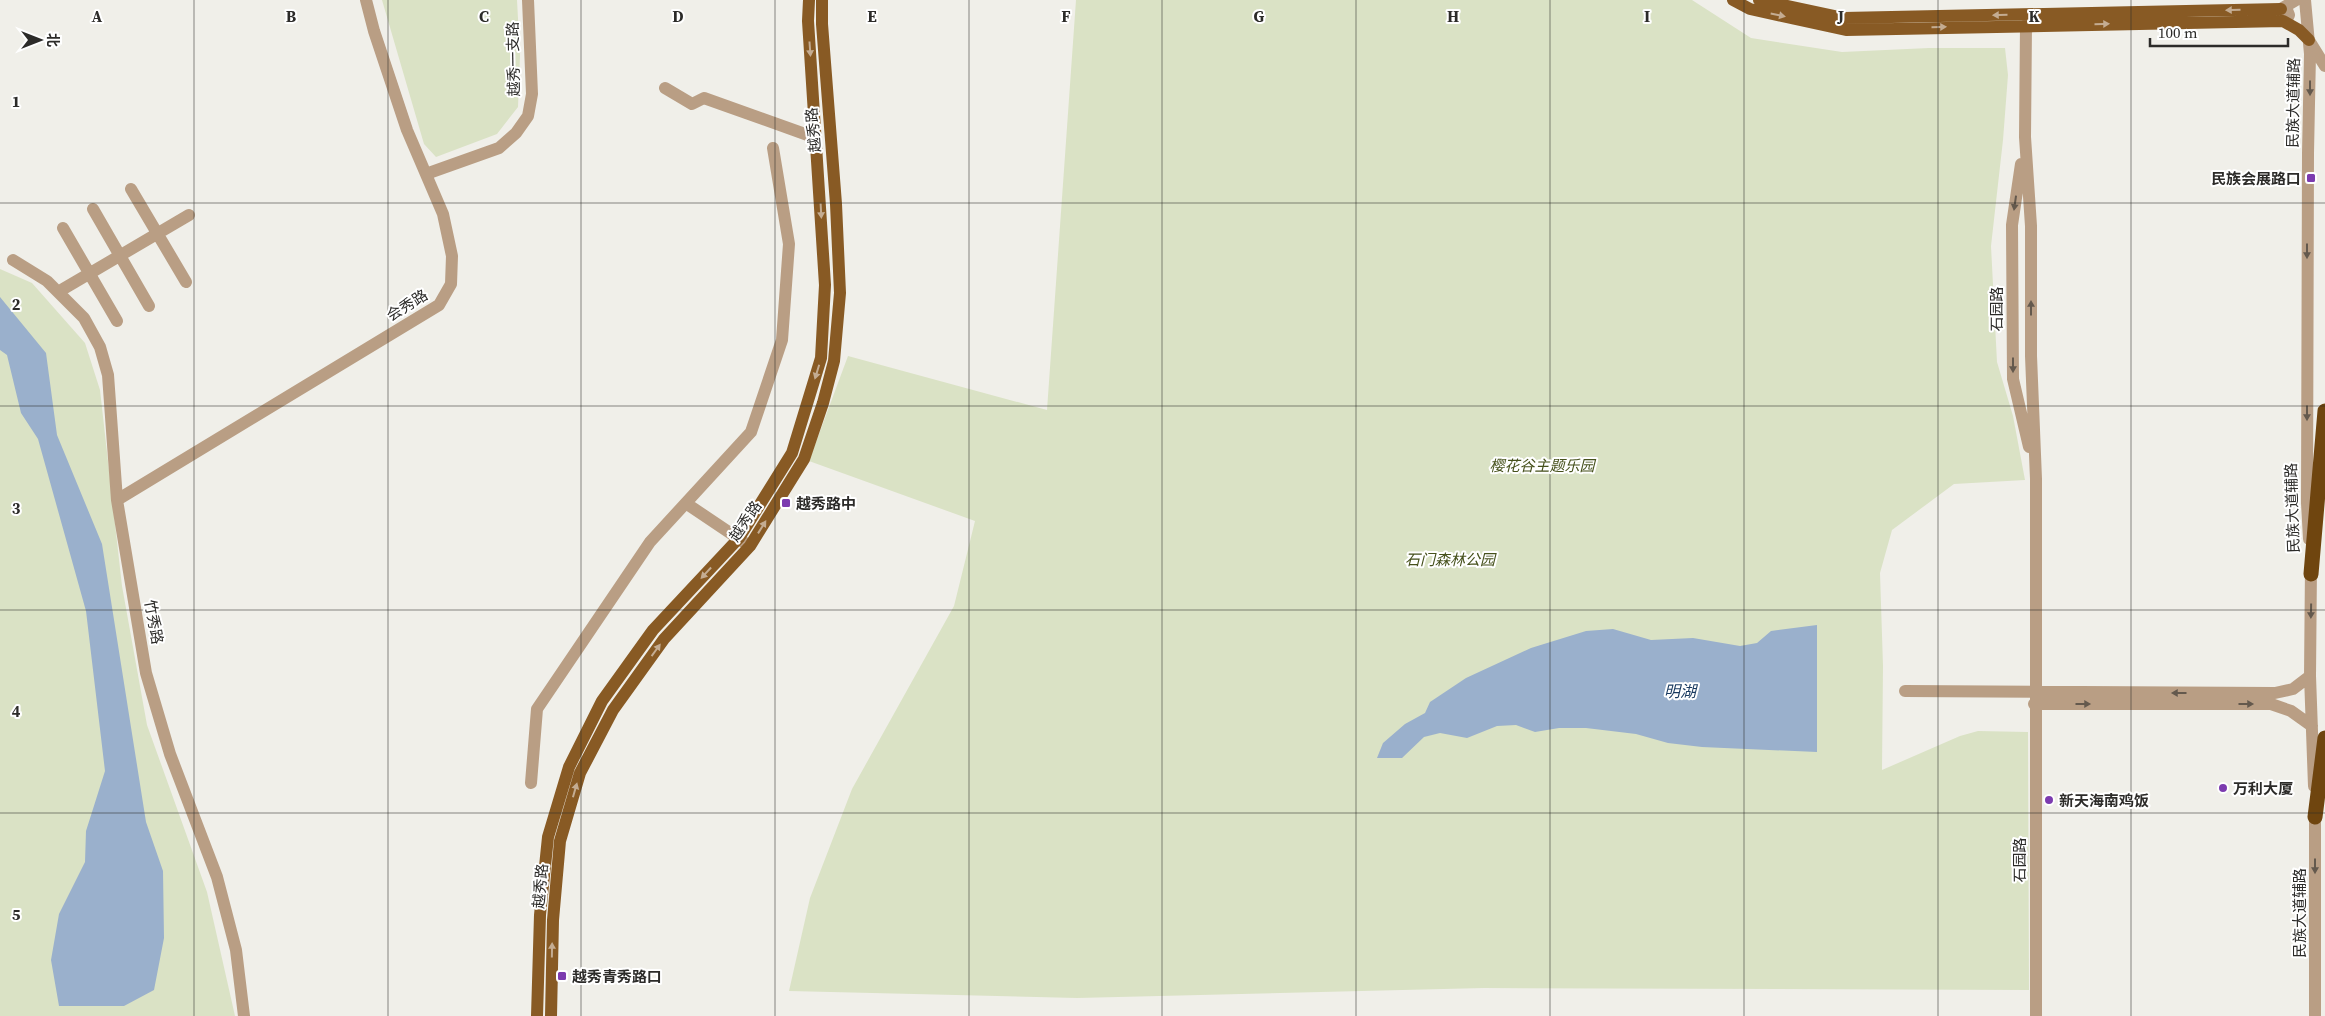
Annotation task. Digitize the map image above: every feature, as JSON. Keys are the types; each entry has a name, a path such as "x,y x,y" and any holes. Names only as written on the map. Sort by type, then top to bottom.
{"highway":[{"path":"2311,574 2325,411"},
{"path":"2315,817 2325,738"}],"main road":[{"name":"越秀路","path":"537,1016 540,915 548,837 569,767 602,701 653,630 739,538 792,453 821,358 825,285 809,0"},
{"name":"越秀路","path":"551,1016 553,920 560,841 580,773 613,710 664,639 750,546 804,459 823,404 834,361 840,293 822,0"},
{"path":"1733,0 1750,9 1846,30 2282,15"},
{"path":"1759,0 1844,18 2282,15 2309,40"}],"street":[{"name":"会秀路","path":"117,500 439,305 451,284 452,256 443,214 404,121 374,31 366,0"},
{"name":"越秀一支路","path":"426,174 499,148 516,133 528,116 532,94 528,0"},
{"path":"2282,15 2296,0"},
{"name":"民族大道辅路","path":"2305,0 2309,40 2307,503 2311,574 2310,676 2315,817 2315,1016"},
{"name":"石园路","path":"2026,25 2024,138 2031,226 2031,356 2036,479 2034,698 2036,1016"},
{"path":"2309,40 2325,66"},
{"path":"665,88 692,104 704,98 816,138"},
{"name":"石园路","path":"2024,138 2012,225 2013,379 2036,479"},
{"path":"532,783 537,709 650,542 687,504 751,432 782,340 789,244 773,148"},
{"path":"131,189 186,282"},
{"path":"93,209 149,306"},
{"path":"58,292 189,215"},
{"path":"63,228 117,321"},
{"name":"竹秀路","path":"12,260 47,281 84,318 100,346 108,375 117,500 146,673 170,754 217,877 236,950 244,1016"},
{"path":"687,504 750,546"},
{"path":"2034,698 2275,693 2293,689 2310,676"},
{"path":"1904,691 2034,698 2272,704 2291,711 2312,726"}],"green space":[{"path":"382,0 517,0 520,56 518,107 497,134 436,157 424,144"},
{"name":"石门森林公园","path":"1076,0 1692,0 1751,38 1842,52 1929,48 2005,48 2008,75 1991,246 1997,362 2013,416 2025,480 1954,484 1892,530 1880,573 1883,666 1882,770 1960,736 1978,731 2028,732 2029,990 1484,988 1077,998 789,991 810,898 852,789 954,606 975,521 809,461 848,356 1047,410"},
{"path":"0,269 32,283 85,343 100,390 122,586 147,725 207,892 235,1016 0,1016"}],"water":[{"path":"0,297 46,353 57,435 102,544 146,822 163,871 164,938 154,990 124,1006 59,1006 51,960 59,914 85,862 86,831 105,771 86,611 38,439 21,413 7,355 0,350"},
{"name":"明湖","path":"1817,625 1817,752 1702,747 1668,743 1636,734 1586,728 1559,728 1535,732 1516,725 1497,726 1467,738 1440,733 1424,737 1402,758 1377,758 1383,743 1405,724 1425,713 1430,702 1466,678 1531,648 1586,631 1613,629 1651,640 1693,638 1740,646 1757,643 1771,631"}],"place":[{"name":"民族会展路口","path":"2311,178"},
{"name":"越秀路中","path":"786,503"},
{"name":"万利大厦","path":"2223,788"},
{"name":"新天海南鸡饭","path":"2049,800"},
{"name":"越秀青秀路口","path":"562,976"}],"park label":[{"name":"樱花谷主题乐园","path":"1542,465"}]}
